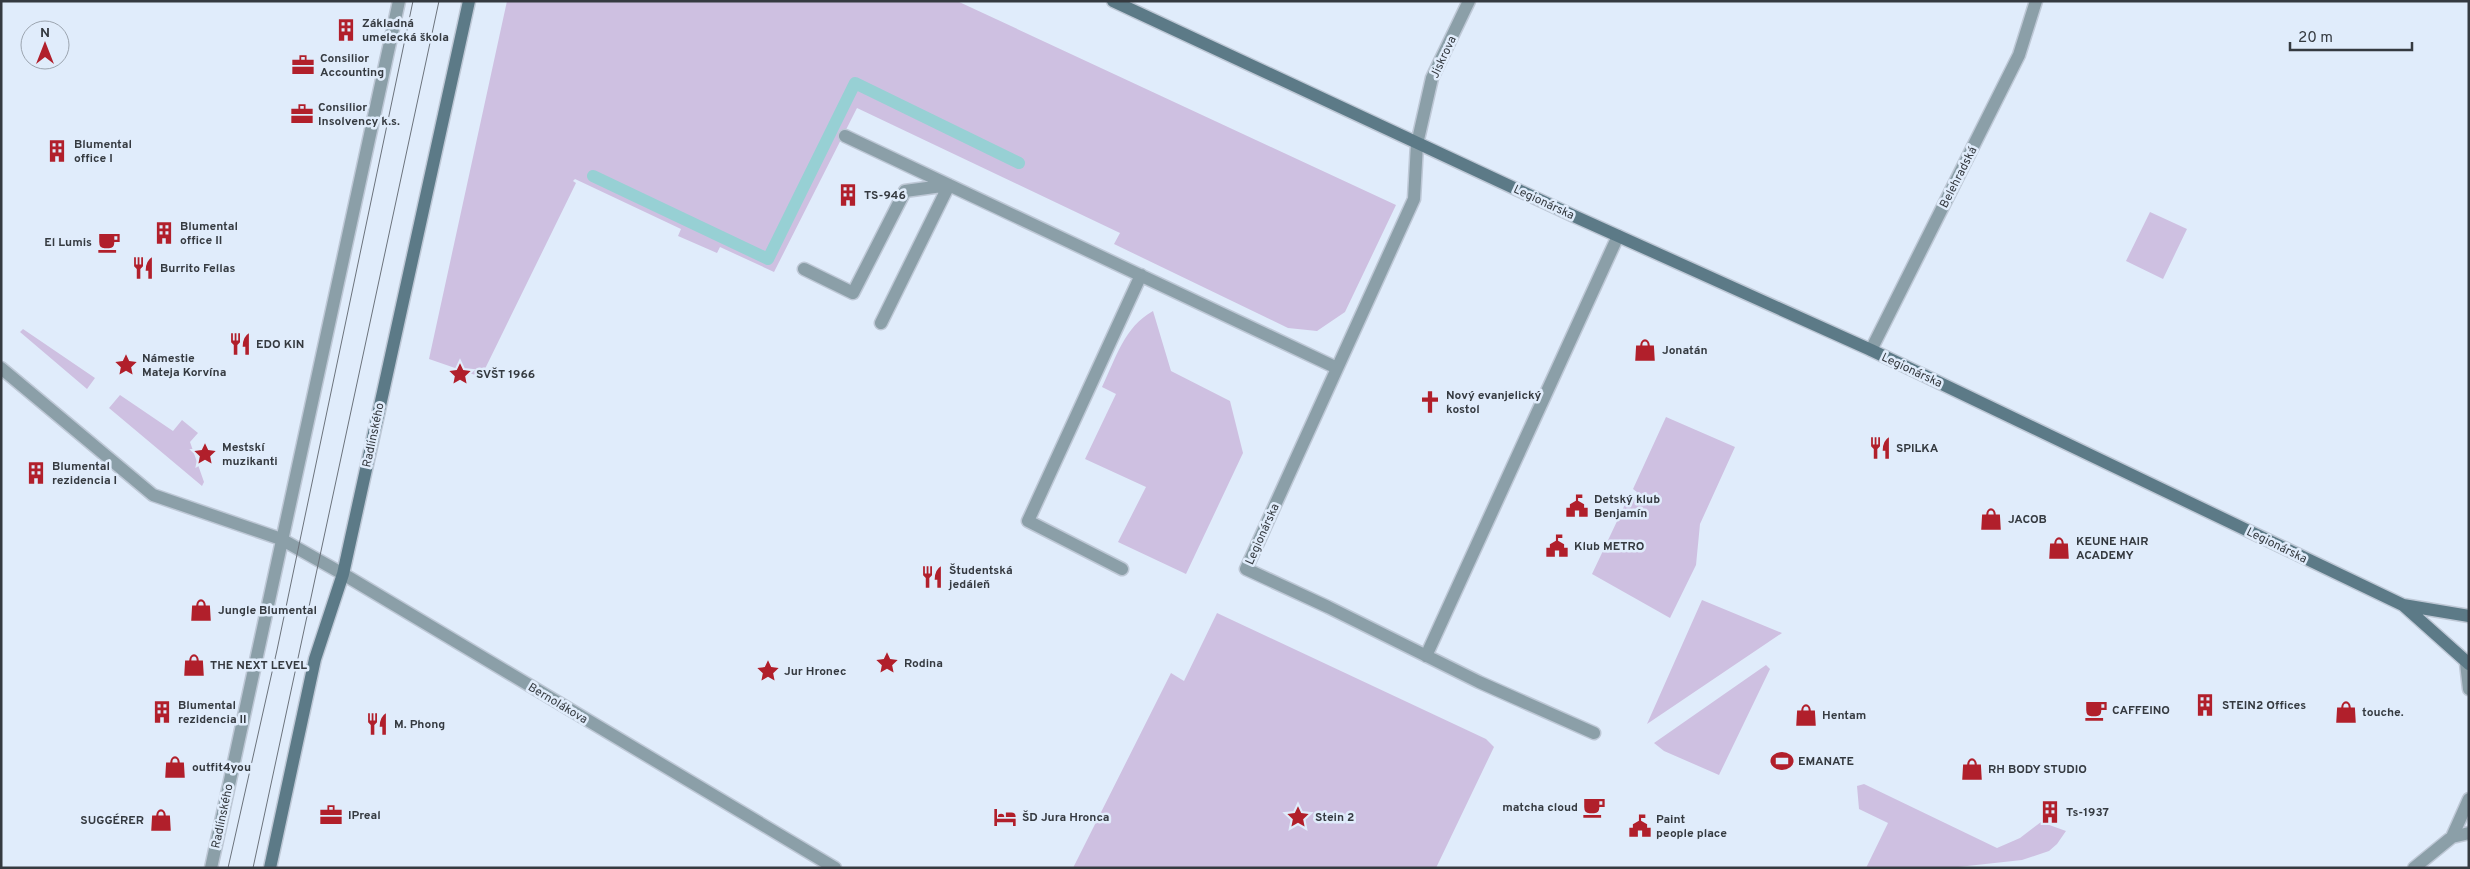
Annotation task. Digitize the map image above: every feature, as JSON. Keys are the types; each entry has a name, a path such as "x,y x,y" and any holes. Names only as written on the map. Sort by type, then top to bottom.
{"main road":[{"name":"Radlinského","path":"270,868 315,658 343,574 469,1"},
{"name":"Legionárska","path":"1113,1 1417,144 1871,350 2403,606 2468,663"},
{"name":"Legionárska","path":"2403,606 2469,616"}],"street":[{"name":"Radlinského","path":"211,868 399,1"},
{"name":"Jiskrova","path":"1417,144 1432,78 1469,1"},
{"name":"Belehradská","path":"1871,350 2019,55 2036,1"},
{"path":"845,136 1337,368"},
{"name":"Legionárska","path":"1417,144 1414,199 1246,569 1479,682 1594,733"},
{"path":"804,269 853,293 904,191 949,184"},
{"path":"881,322 949,184"},
{"path":"1426,656 1618,236"},
{"path":"1122,569 1028,521 1141,275"},
{"path":"1,368 153,495 281,539"},
{"name":"Bernolákova","path":"281,539 343,574 835,868"},
{"path":"2468,663 2469,689"},
{"path":"2452,837 2469,799"},
{"path":"2414,868 2452,837 2469,833"}],"shaded area":[{"path":"507,1 957,1 1396,205 1345,312 1317,331 1288,328 1114,244 1120,233 857,108 774,272 720,247 717,253 678,236 681,229 575,179 573,181 576,183 481,377 429,359"},
{"path":"2150,212 2187,229 2163,279 2126,261"},
{"path":"1153,311 1171,371 1230,401 1243,453 1186,574 1118,542 1146,487 1085,459 1116,394 1102,387 1117,354 1128,334 1143,318"},
{"path":"23,329 95,378 87,389 20,332"},
{"path":"120,395 173,431 182,420 198,433 190,442 204,482 202,486 109,408"},
{"path":"1666,417 1735,447 1700,524 1696,565 1670,618 1592,574 1628,498 1633,500 1637,492 1633,489"},
{"path":"1702,600 1782,633 1647,724"},
{"path":"1217,613 1486,739 1494,747 1436,868 1073,868 1171,673 1184,681"},
{"path":"1766,665 1770,669 1719,775 1664,751 1654,743"},
{"path":"1864,784 1997,848 2020,838 2041,822 2066,831 2057,844 2049,851 2022,860 1949,868 1866,868 1888,823 1859,809 1857,786"}],"waterway":[{"path":"593,176 768,259 855,83 1019,163"}],"tram line":[{"path":"228,868 277,650 413,1"},
{"path":"253,868 439,1"}],"place":[{"name":"Základná umelecká škola","path":"346,30"},
{"name":"Consilior Accounting","path":"303,65"},
{"name":"Consilior Insolvency k.s.","path":"302,114"},
{"name":"Blumental office I","path":"57,151"},
{"name":"TS-946","path":"848,195"},
{"name":"Blumental office II","path":"164,233"},
{"name":"El Lumis","path":"109,242"},
{"name":"Burrito Fellas","path":"143,268"},
{"name":"EDO KIN","path":"240,344"},
{"name":"Jonatán","path":"1645,350"},
{"name":"Námestie Mateja Korvína","path":"126,365"},
{"name":"SVŠT 1966","path":"460,374"},
{"name":"Nový evanjelický kostol","path":"1430,402"},
{"name":"SPILKA","path":"1880,448"},
{"name":"Mestskí muzikanti","path":"205,454"},
{"name":"Blumental rezidencia I","path":"36,473"},
{"name":"Detský klub Benjamín","path":"1577,506"},
{"name":"JACOB","path":"1991,519"},
{"name":"Klub METRO","path":"1557,546"},
{"name":"KEUNE HAIR ACADEMY","path":"2059,548"},
{"name":"Študentská jedáleň","path":"932,577"},
{"name":"Jungle Blumental","path":"201,610"},
{"name":"Rodina","path":"887,663"},
{"name":"THE NEXT LEVEL","path":"194,665"},
{"name":"Jur Hronec","path":"768,671"},
{"name":"STEIN2 Offices","path":"2205,705"},
{"name":"CAFFEINO","path":"2096,710"},
{"name":"Blumental rezidencia II","path":"162,712"},
{"name":"touche.","path":"2346,712"},
{"name":"Hentam","path":"1806,715"},
{"name":"M. Phong","path":"377,724"},
{"name":"EMANATE","path":"1782,761"},
{"name":"outfit4you","path":"175,767"},
{"name":"RH BODY STUDIO","path":"1972,769"},
{"name":"matcha cloud","path":"1594,807"},
{"name":"Ts-1937","path":"2050,812"},
{"name":"IPreal","path":"331,815"},
{"name":"ŠD Jura Hronca","path":"1005,817"},
{"name":"Stein 2","path":"1298,817"},
{"name":"SUGGÉRER","path":"161,820"},
{"name":"Paint people place","path":"1640,826"}]}
